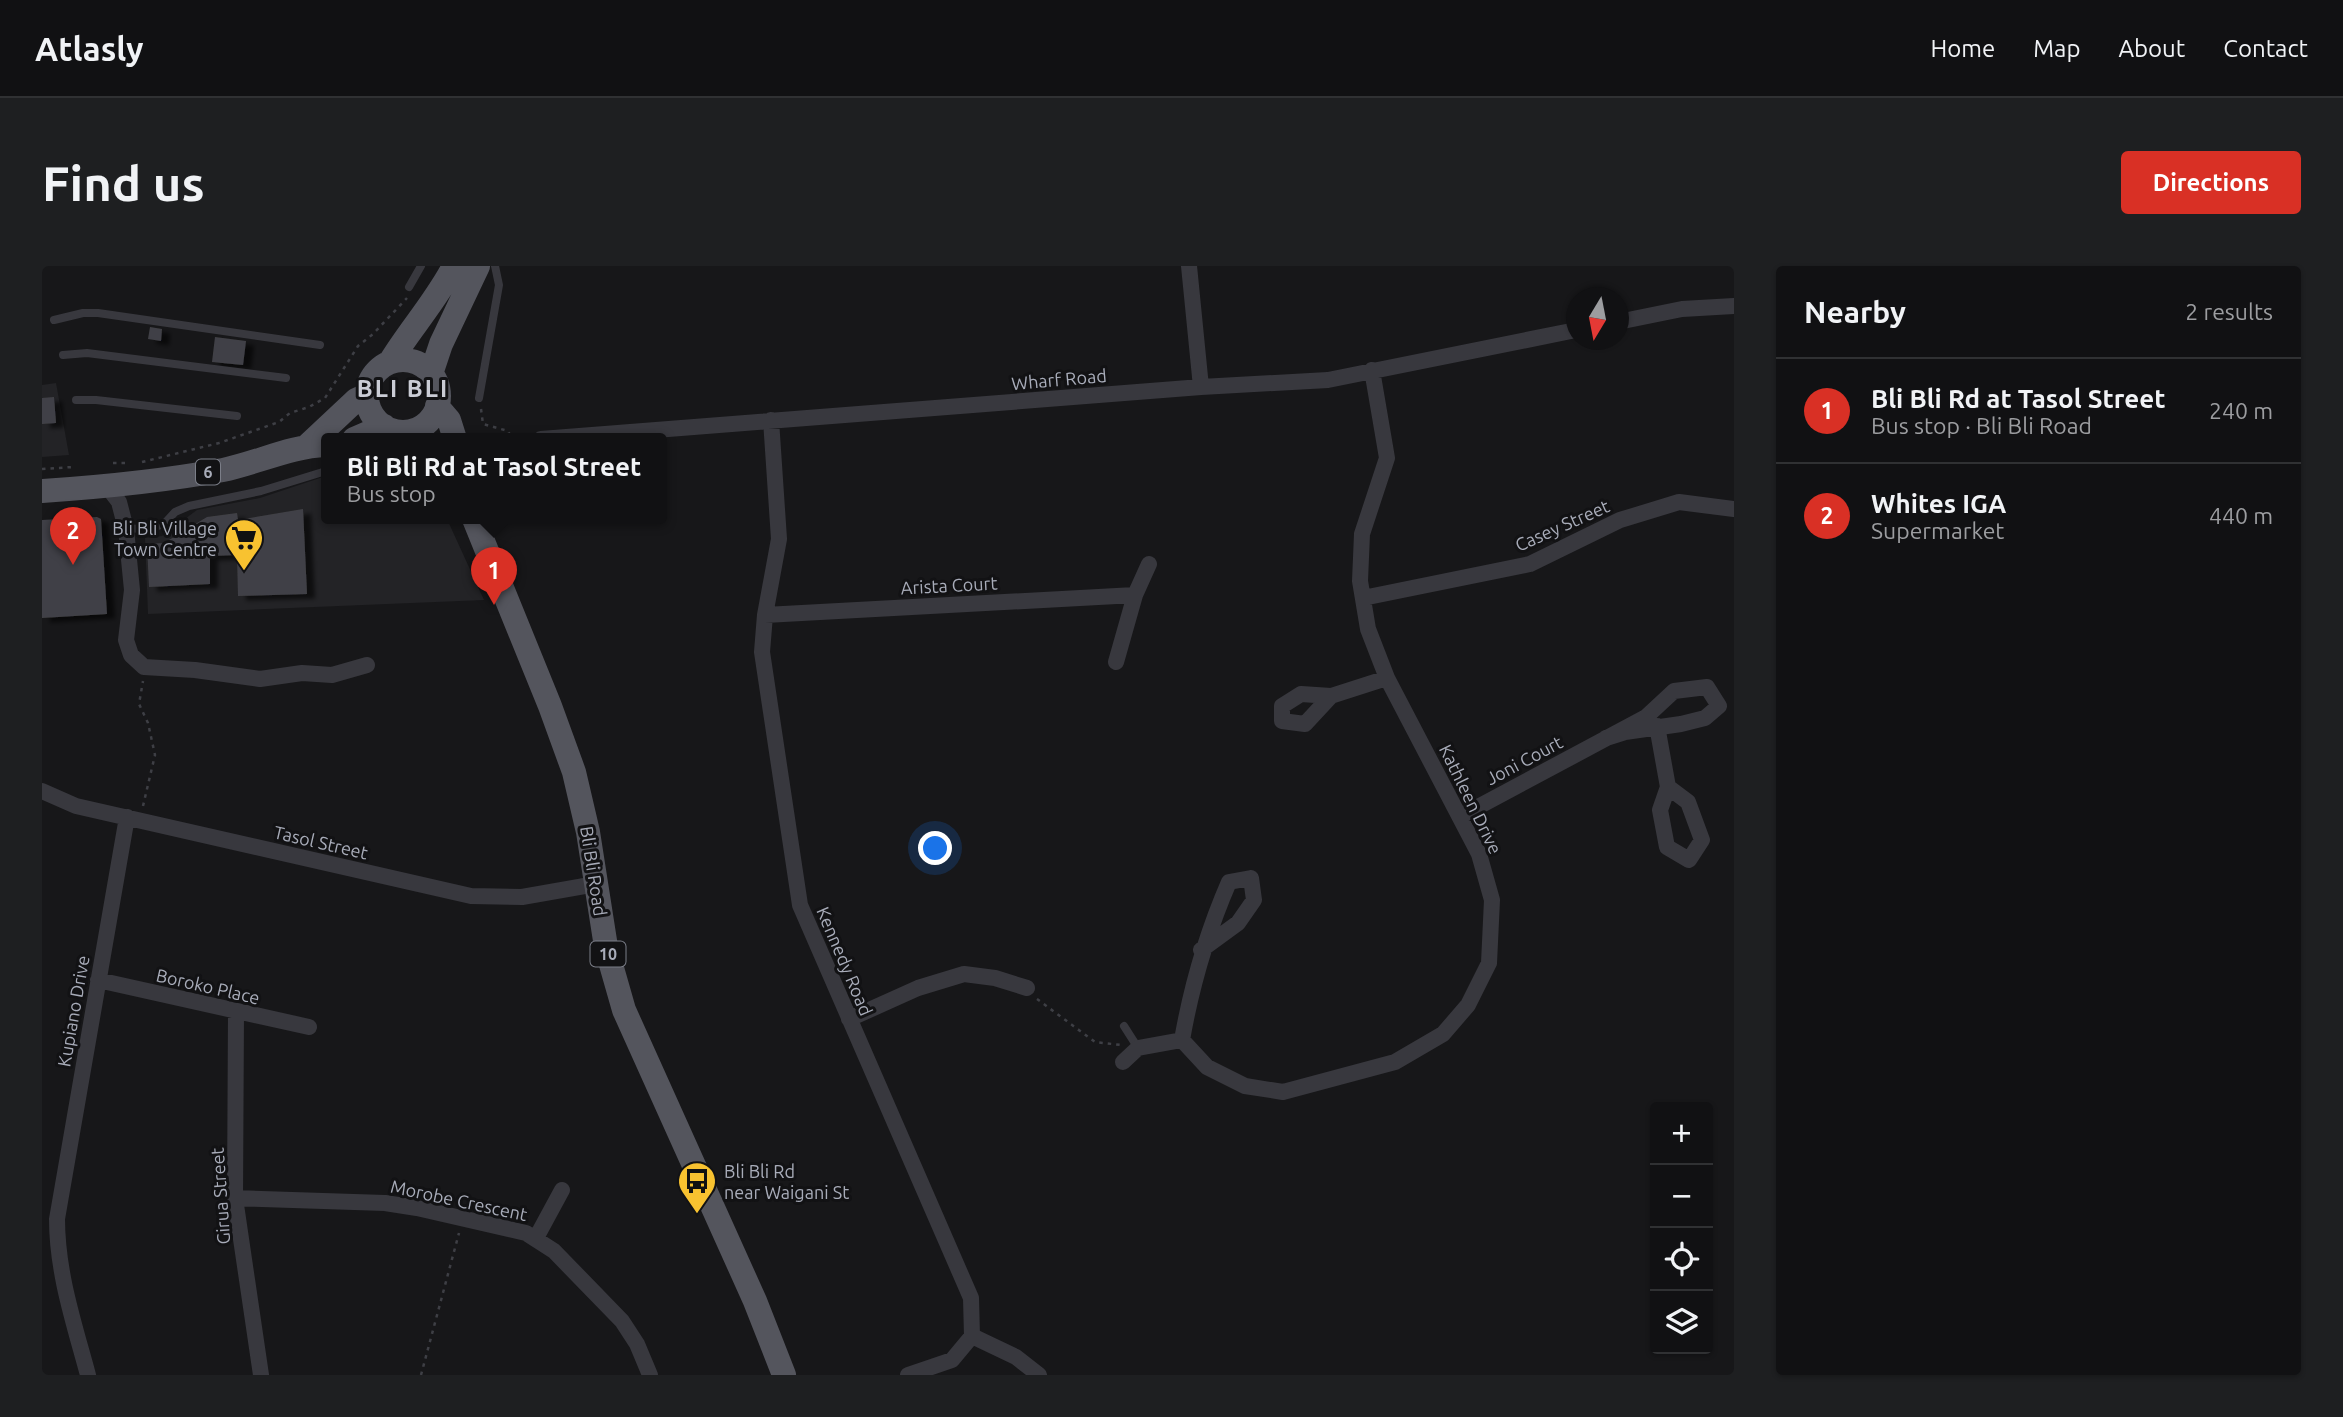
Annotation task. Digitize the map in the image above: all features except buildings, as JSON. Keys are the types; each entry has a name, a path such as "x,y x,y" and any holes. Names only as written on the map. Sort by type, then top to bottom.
{"main road":[{"name":"6","path":"327,433 356,400 367,394 373,375 390,362 403,340 431,305 454,266"},
{"path":"416,433 432,417 437,406 439,395 432,374 441,344 478,266"},
{"path":"390,362 413,361 432,374"},
{"path":"367,394 371,413 384,426 410,433"},
{"path":"437,406 449,421 453,433"},
{"path":"368,433 384,426"},
{"name":"6","path":"42,491 109,474 223,470 317,445"},
{"name":"Bli Bli Road","path":"476,524 565,745 581,799 606,947 624,1010 755,1301 785,1375"}],"street":[{"path":"1189,266 1201,387"},
{"path":"1629,319 1682,309 1734,306"},
{"name":"Wharf Road","path":"618,433 1201,387 1328,380 1566,332"},
{"name":"Kathleen Drive","path":"1182,1040 1207,1067 1245,1086 1283,1092 1395,1062 1443,1034 1468,1005 1489,963 1492,900 1479,854 1387,678 1368,629 1360,581 1362,534 1387,458 1372,370"},
{"name":"Kennedy Road","path":"771,421 779,539 765,615 762,652 800,905 971,1298 972,1336"},
{"path":"109,474 125,529 132,590 126,640 131,655 145,667 195,670 260,680 302,673 332,675 367,665"},
{"name":"Casey Street","path":"1363,598 1530,564 1620,520 1679,502 1734,509"},
{"path":"1116,662 1135,595 1149,564"},
{"name":"Arista Court","path":"765,615 1135,595"},
{"path":"1331,696 1387,678"},
{"name":"Joni Court","path":"1461,816 1606,738 1646,717 1674,691 1707,687 1718,706 1705,718 1625,732 1606,738"},
{"path":"1657,726 1668,786"},
{"name":"Tasol Street","path":"42,792 76,806 471,897 522,897 596,884"},
{"name":"Kupiano Drive","path":"88,1375 62,1279 57,1219 98,980 133,819"},
{"path":"1123,1062 1138,1048 1182,1040 1201,950"},
{"path":"849,1019 918,988 964,974 995,978 1027,988"},
{"name":"Boroko Place","path":"98,980 236,1013 309,1027"},
{"name":"Girua Street","path":"236,1013 235,1198 261,1375"},
{"path":"536,1238 562,1190"},
{"name":"Morobe Crescent","path":"235,1198 385,1203 526,1233 554,1251 622,1321 650,1375"},
{"path":"908,1375 952,1360 972,1336 1016,1357 1039,1375"}],"lane":[{"path":"409,287 421,266"},
{"path":"479,398 499,285 495,266"},
{"path":"54,320 83,313 98,313 320,345"},
{"path":"63,355 87,353 286,378"},
{"path":"76,400 237,416"},
{"path":"125,529 153,528 166,523 175,512 189,506 261,491 321,473"},
{"path":"1124,1026 1138,1048"}],"path":[{"path":"109,474 136,463 219,443 279,422 290,413 325,398 358,346 407,298"},
{"path":"479,398 483,424 509,433"},
{"path":"42,469 73,467"},
{"path":"133,819 155,755 148,723 139,704 145,667"},
{"path":"1027,988 1095,1042 1138,1048"},
{"path":"421,1375 463,1218"}],"shaded area":[{"path":"56,383 69,455 42,457 42,385"},
{"name":"Bli Bli Village Town Centre","path":"321,478 321,524 449,524 484,600 148,614 145,538 162,536 197,510 260,498"}],"place":[{"name":"Whites IGA","path":"73,565"},
{"name":"Bli Bli Village Town Centre","path":"244,572"},
{"name":"Bli Bli Rd at Tasol Street","path":"494,605"},
{"name":"Bli Bli Rd near Waigani St","path":"697,1215"}],"district":[{"name":"BLI BLI","path":"403,388"}]}
